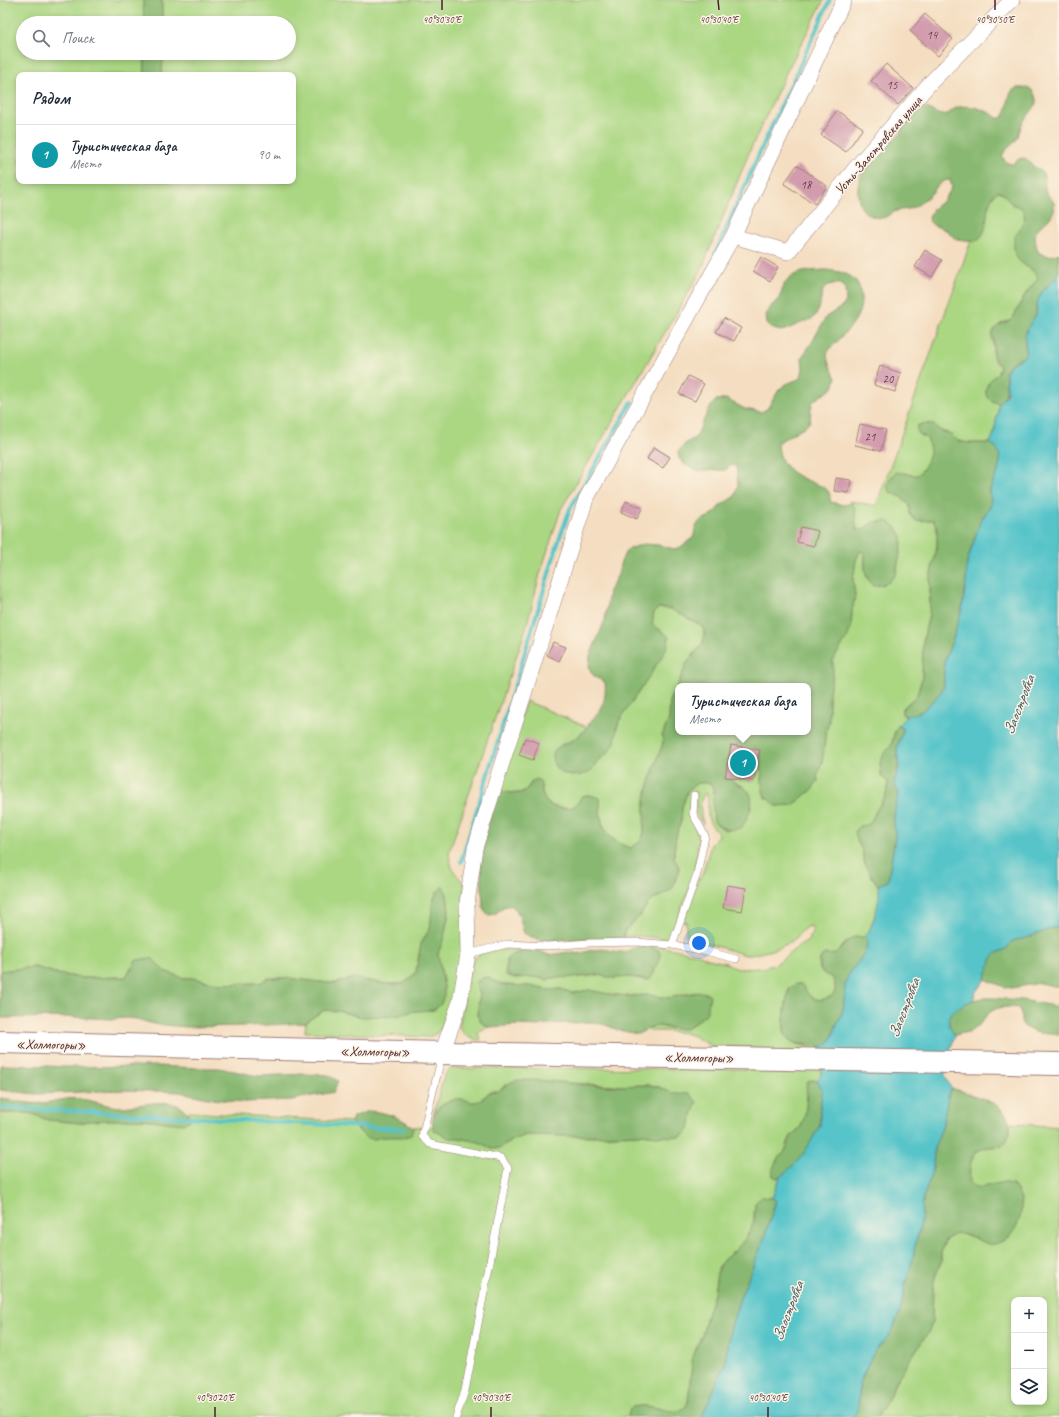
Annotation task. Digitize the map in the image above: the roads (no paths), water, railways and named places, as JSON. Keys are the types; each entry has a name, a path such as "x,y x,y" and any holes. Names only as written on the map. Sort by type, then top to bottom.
{"highway":[{"name":"«Холмогоры»","path":"0,1042 442,1053 1059,1064"}],"street":[{"path":"442,1053 460,1002 468,954 467,903 475,848 586,499 733,236 844,0"},
{"name":"Усть-Заостровская улица","path":"733,236 788,252 858,165 932,82 1012,0"}],"lane":[{"path":"672,945 697,874 705,836 693,814 694,795"},
{"path":"468,954 507,944 548,946 637,942 672,945 706,951 736,959"},
{"path":"442,1053 422,1136 430,1144 501,1158 508,1168 465,1391 456,1417"}],"water":[{"name":"Заостровка","path":"1059,274 1059,927 1012,941 1006,949 997,953 992,958 985,979 975,993 973,1000 956,1009 949,1017 950,1028 955,1035 947,1059 945,1075 951,1089 942,1127 934,1148 933,1168 923,1199 921,1222 905,1285 901,1309 893,1329 888,1337 874,1352 864,1373 860,1384 858,1409 853,1417 702,1417 725,1364 731,1327 739,1301 764,1239 776,1201 772,1198 780,1177 795,1164 804,1153 820,1126 822,1090 817,1080 820,1077 822,1066 822,1050 820,1047 824,1046 830,1041 842,1014 846,981 867,947 868,940 865,937 871,927 878,904 878,885 888,881 895,838 894,817 898,792 894,783 899,767 897,747 903,731 902,728 898,726 906,716 923,711 939,695 944,686 944,662 962,609 966,584 967,562 980,522 991,505 990,490 1000,462 1000,457 996,447 990,443 994,434 999,403 1006,396 1007,392 1006,372 1011,364 1024,357 1026,351 1025,336 1027,329 1036,315 1038,300 1042,292"}],"waterway":[{"path":"715,254 830,0"},
{"path":"461,862 560,537 570,509 632,402"},
{"path":"0,1107 404,1129"}],"place":[{"name":"Туристическая база","path":"743,763"}]}
